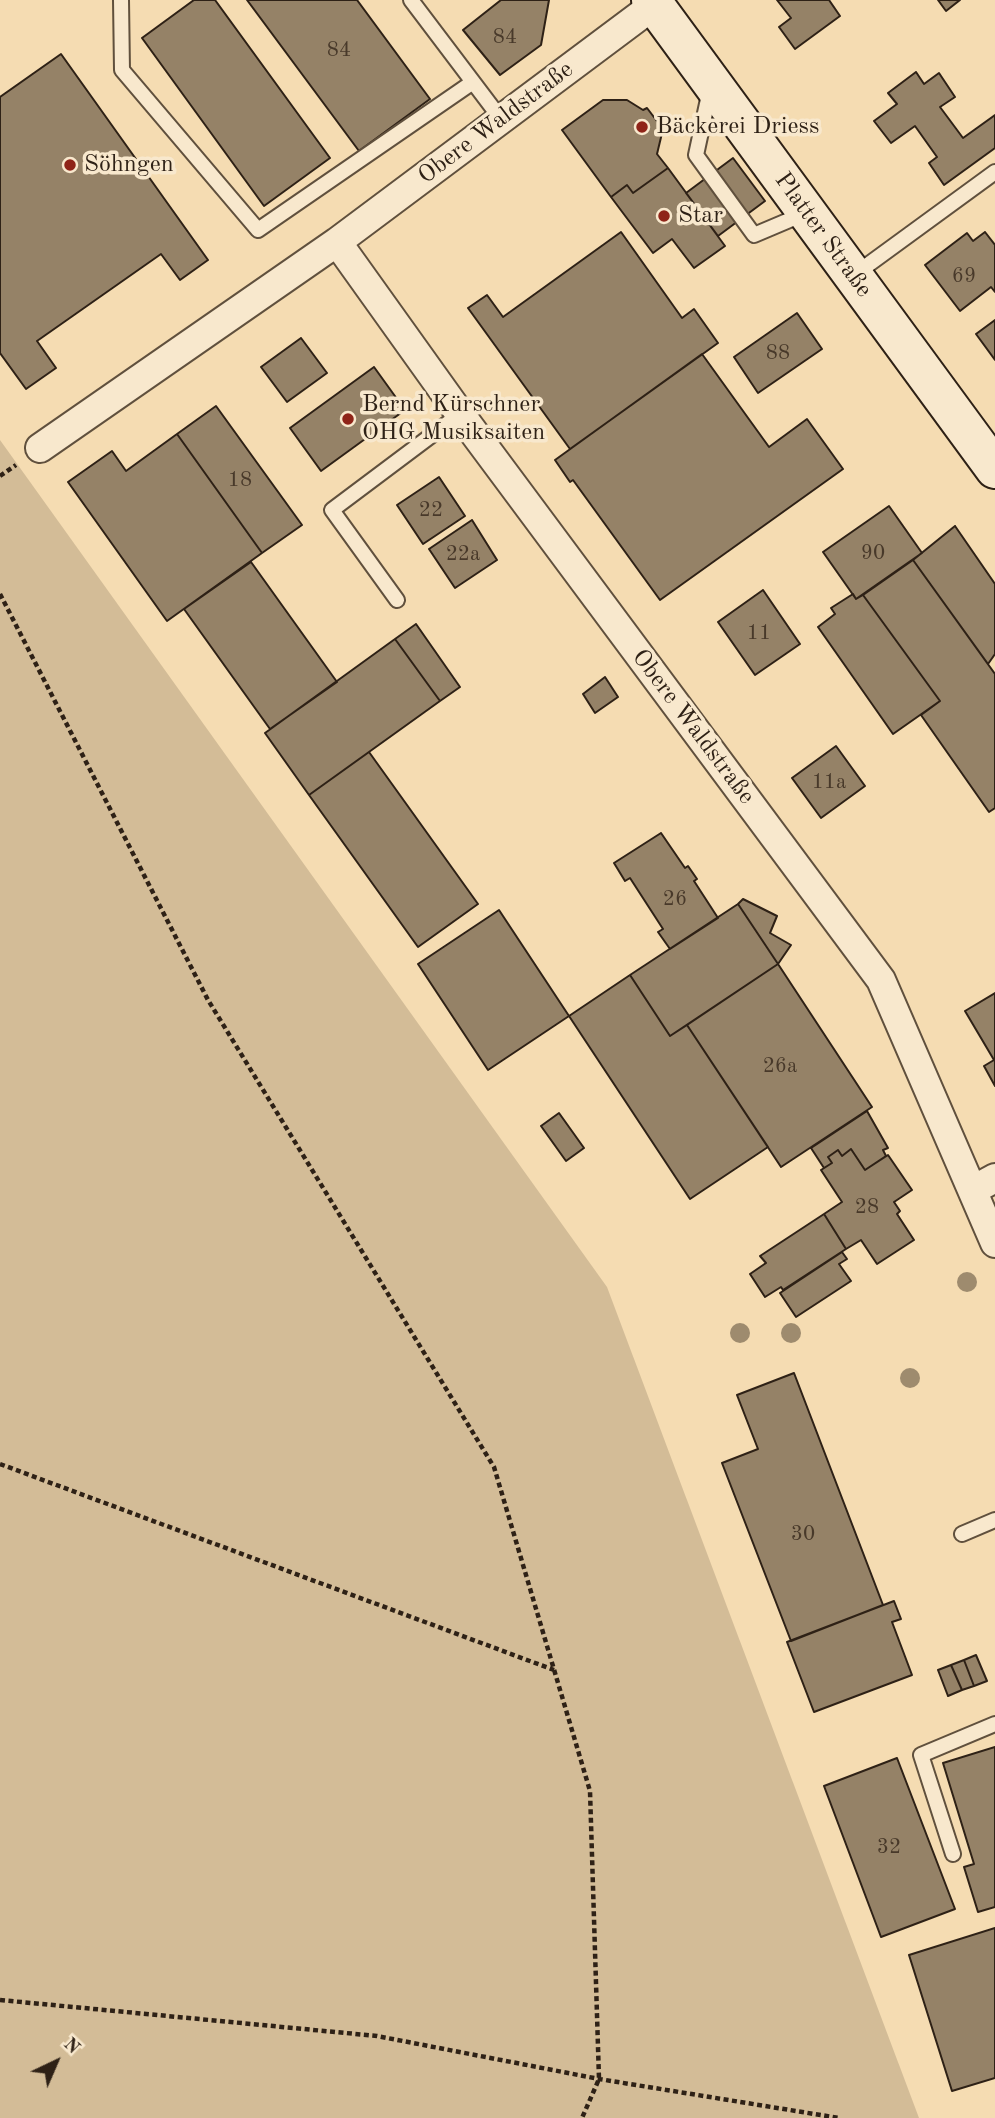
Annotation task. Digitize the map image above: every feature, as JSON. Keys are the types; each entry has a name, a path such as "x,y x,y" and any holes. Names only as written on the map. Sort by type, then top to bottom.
{"main road":[{"name":"Platter Straße","path":"653,2 853,276 993,461"}],"street":[{"name":"Obere Waldstraße","path":"40,448 337,242 653,2"},
{"name":"Obere Waldstraße","path":"337,242 460,414 881,980 984,1184 995,1243"}],"lane":[{"path":"121,0 122,69 258,230 473,82"},
{"path":"411,0 501,119"},
{"path":"711,82 696,155 754,235 807,213"},
{"path":"853,276 995,172"},
{"path":"397,600 332,510 460,414"},
{"path":"962,1534 995,1520"},
{"path":"953,1854 921,1755 995,1724"}],"path":[{"path":"0,594 208,1000 495,1468 590,1791 599,2079 582,2118"},
{"path":"0,1464 554,1670"},
{"path":"0,2000 377,2036 599,2079 839,2118"}],"shaded area":[{"path":"0,440 607,1287 919,2118 0,2118"}],"building":[{"path":"194,0 215,0 330,158 264,206 142,38"},
{"path":"247,0 357,0 430,99 359,151"},
{"path":"501,0 549,0 541,45 500,75 463,30"},
{"path":"777,0 829,0 840,16 795,49 779,27 791,18"},
{"path":"938,0 960,0 946,11"},
{"name":"Söhngen","path":"61,54 208,260 180,280 161,254 37,341 56,368 26,389 0,353 0,97"},
{"path":"916,72 924,84 939,73 955,97 940,107 963,138 995,115 995,148 944,185 929,163 937,157 915,126 891,143 874,121 897,104 888,93"},
{"path":"603,100 627,100 643,110 647,108 663,129 657,154 668,168 633,193 627,185 611,197 562,130"},
{"path":"733,158 765,201 718,236 686,193"},
{"name":"Star","path":"668,168 725,246 694,268 672,239 653,253 611,197 627,185 633,193"},
{"path":"621,232 682,318 694,309 718,343 570,449 468,308 487,295 503,317"},
{"path":"985,232 995,245 995,292 991,287 960,311 925,265 967,233 973,241"},
{"path":"797,313 822,349 758,393 734,357"},
{"path":"995,320 995,360 976,334"},
{"path":"301,338 327,373 287,402 261,367"},
{"path":"702,354 769,447 807,419 843,469 660,600 573,480 570,482 555,460"},
{"name":"Bernd Kürschner OHG Musiksaiten","path":"374,367 405,410 321,471 290,428"},
{"path":"216,406 302,525 262,553 177,434"},
{"path":"177,434 262,553 167,621 68,482 112,451 126,471"},
{"path":"439,477 465,516 423,544 397,505"},
{"path":"889,506 922,553 856,599 823,552"},
{"path":"472,520 497,560 455,588 429,549"},
{"path":"955,526 995,584 995,654 988,664 913,560"},
{"path":"913,560 995,674 995,808 989,812 921,715 940,701 863,595"},
{"path":"251,562 337,682 270,729 184,609"},
{"path":"763,590 800,644 755,675 718,622"},
{"path":"853,594 856,599 863,595 940,701 893,734 818,627 835,614 831,608"},
{"path":"416,624 460,687 440,701 395,639"},
{"path":"395,639 440,701 309,795 265,733"},
{"path":"605,677 618,697 595,713 583,694"},
{"path":"836,746 865,786 821,818 792,778"},
{"path":"369,752 478,904 418,947 309,795"},
{"path":"661,833 685,868 688,866 697,879 694,881 718,918 670,949 658,932 663,929 630,878 625,881 614,863"},
{"path":"743,899 777,916 770,933 791,945 778,964 738,904"},
{"path":"738,904 778,964 670,1036 630,975"},
{"path":"499,910 569,1016 488,1070 418,964"},
{"path":"778,964 872,1107 781,1167 687,1025"},
{"path":"630,975 670,1036 687,1025 768,1147 690,1199 569,1016"},
{"path":"995,993 995,1086 984,1066 994,1060 965,1011"},
{"path":"867,1111 888,1148 883,1150 886,1156 865,1170 851,1149 842,1156 838,1150 828,1157 832,1163 824,1168 811,1148"},
{"path":"559,1113 584,1148 566,1161 541,1126"},
{"path":"851,1149 865,1170 888,1155 912,1190 894,1202 900,1211 897,1214 914,1240 877,1264 861,1240 846,1249 824,1214 842,1202 821,1170 832,1163 828,1157 838,1150 842,1156"},
{"path":"824,1214 846,1249 783,1290 781,1287 765,1297 750,1274 766,1263 760,1256"},
{"path":"842,1252 847,1259 839,1264 851,1281 796,1317 780,1293"},
{"path":"794,1373 883,1605 791,1641 722,1463 758,1449 737,1395"},
{"path":"894,1601 901,1619 892,1622 912,1675 814,1712 787,1642"},
{"path":"976,1655 987,1681 974,1686 964,1660"},
{"path":"964,1660 974,1686 962,1690 951,1665"},
{"path":"951,1665 962,1690 948,1696 938,1670"},
{"path":"995,1747 995,1907 978,1912 964,1867 974,1864 943,1763"},
{"path":"897,1758 955,1909 881,1937 824,1786"},
{"path":"995,1928 995,2078 952,2091 909,1955"}],"place":[{"name":"Bäckerei Driess","path":"642,127"},
{"name":"Söhngen","path":"70,165"},
{"name":"Star","path":"664,216"},
{"name":"Bernd Kürschner OHG Musiksaiten","path":"348,419"}]}
